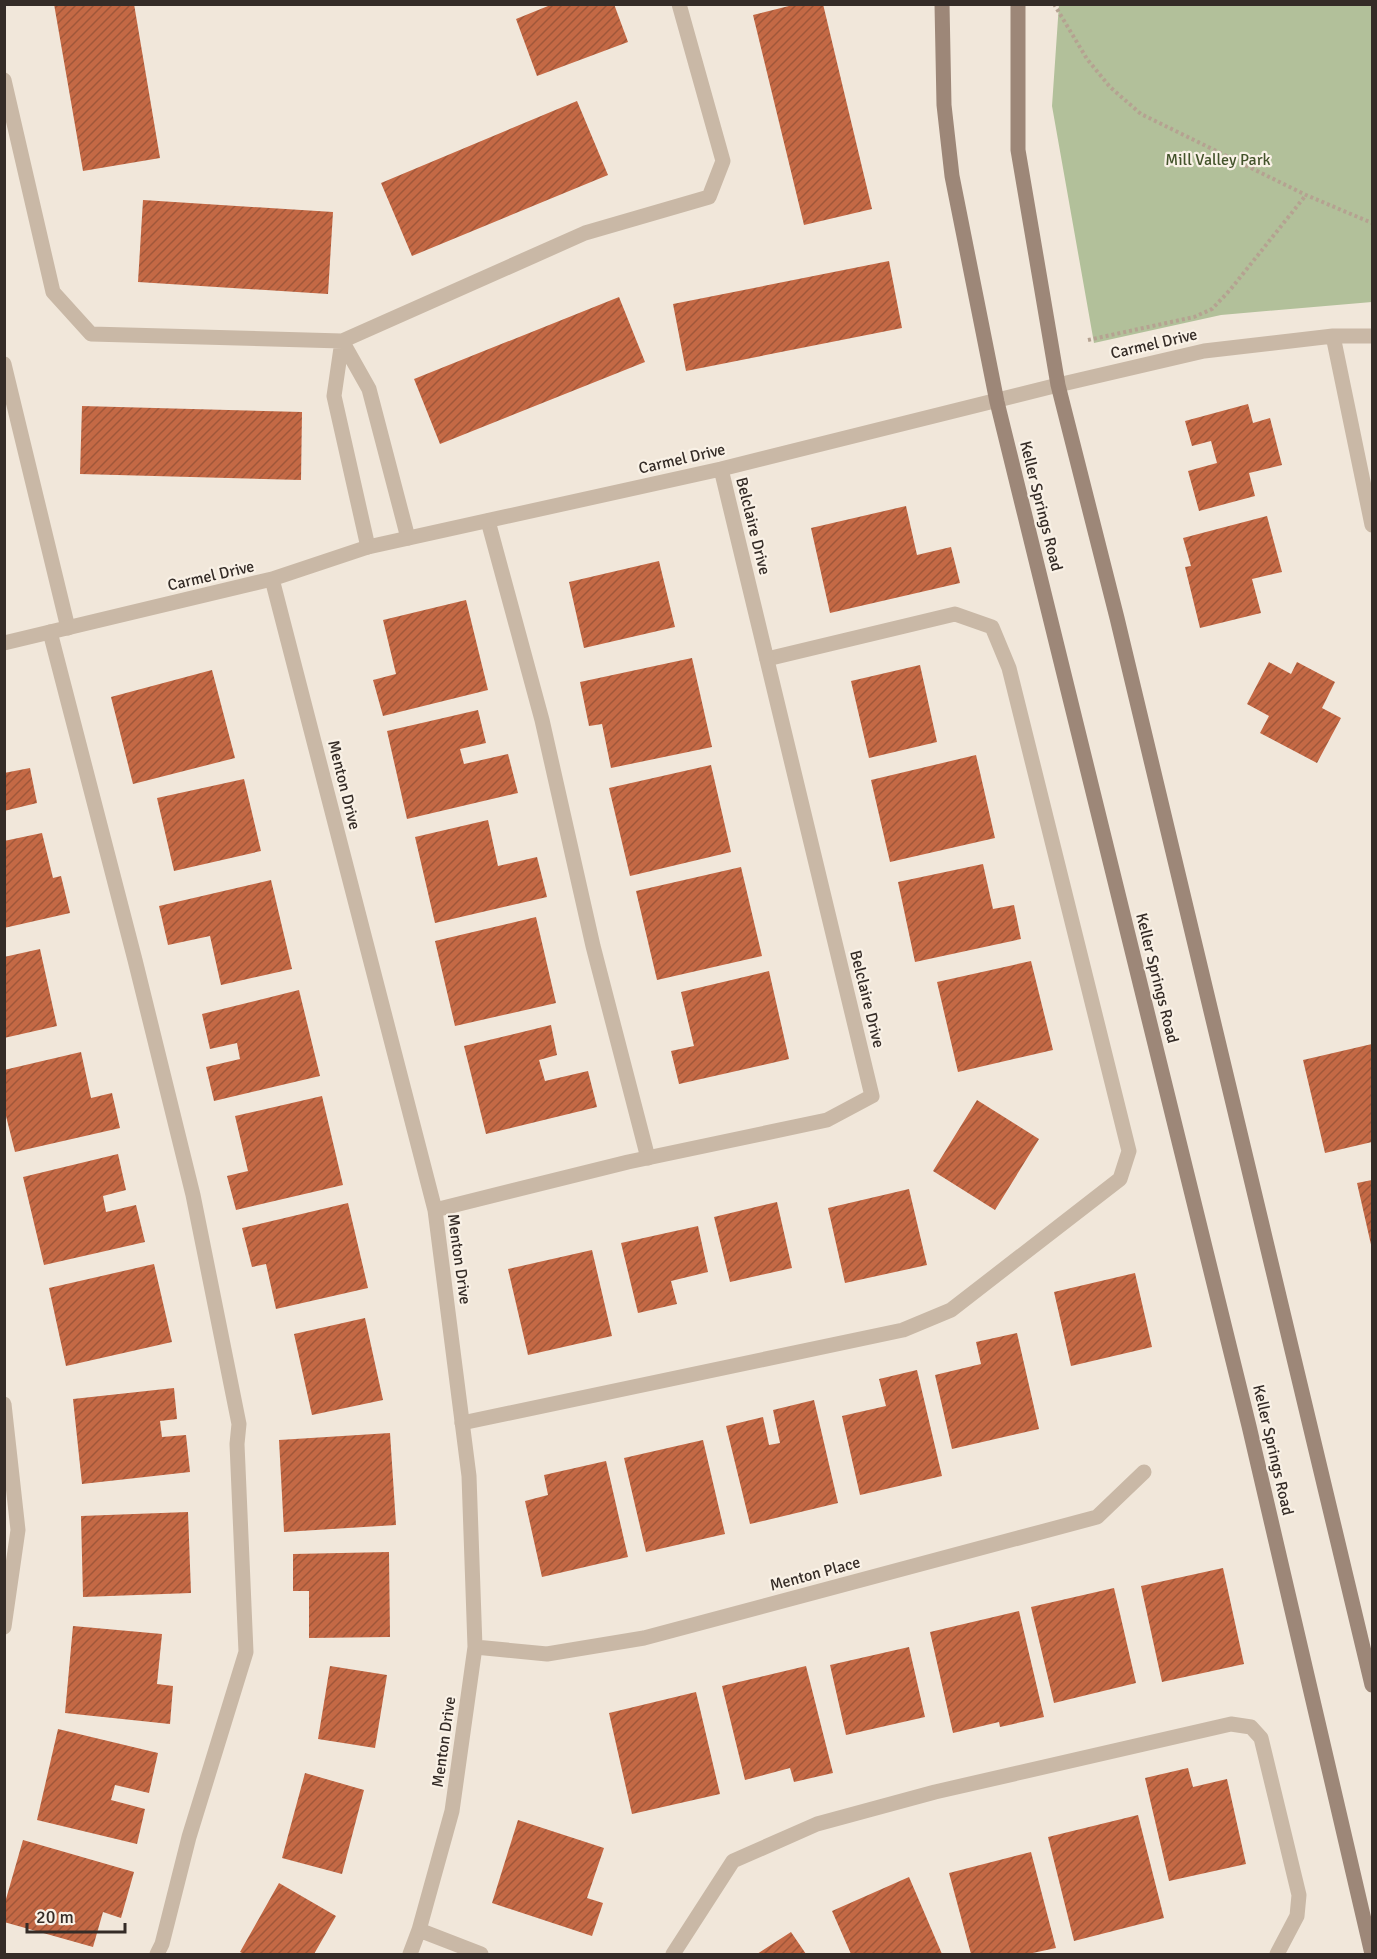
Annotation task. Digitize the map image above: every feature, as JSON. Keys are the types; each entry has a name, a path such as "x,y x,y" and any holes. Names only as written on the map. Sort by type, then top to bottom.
{"main road":[{"name":"Keller Springs Road","path":"942,4 945,105 952,176 997,402 1249,1426 1372,1954"},
{"path":"1018,4 1018,150 1058,385 1120,630 1372,1685"}],"street":[{"path":"4,80 53,292 91,334 342,341 585,233 709,197 723,161 679,4"},
{"path":"1333,336 1372,525"},
{"name":"Carmel Drive","path":"4,643 272,579 368,547 721,469 1204,351 1333,336 1372,336"},
{"path":"342,341 369,389 408,538"},
{"path":"342,341 334,396 368,547"},
{"path":"4,364 68,628"},
{"name":"Belclaire Drive","path":"435,1210 648,1158 827,1120 872,1096 721,469"},
{"path":"488,521 542,720 593,945 648,1158"},
{"name":"Menton Drive","path":"272,579 435,1210 469,1476 475,1647 452,1811 410,1954"},
{"path":"462,1423 903,1330 951,1310 1120,1179 1129,1151 1009,668 992,627 955,614 767,659"},
{"path":"50,632 193,1194 239,1424 237,1444 246,1652 189,1837 162,1944 157,1954"},
{"path":"4,1404 18,1530 4,1627"},
{"name":"Menton Place","path":"475,1647 547,1654 644,1638 1097,1517 1144,1472"},
{"path":"673,1954 734,1861 817,1824 946,1790 1231,1724 1251,1727 1261,1738 1299,1894 1297,1916 1277,1954"},
{"path":"418,1930 481,1954"}],"path":[{"path":"1054,4 1087,59 1110,87 1141,114 1306,195 1372,223"},
{"path":"1088,340 1194,317 1212,309 1230,290 1306,195"}],"green space":[{"name":"Mill Valley Park","path":"1059,4 1372,5 1372,302 1221,315 1094,343 1052,106"}],"building":[{"path":"54,4 134,4 160,158 83,171"},
{"path":"553,4 614,4 628,42 537,76 516,19"},
{"path":"797,4 823,4 872,209 804,225 753,15"},
{"path":"577,101 608,175 412,256 381,183"},
{"path":"143,200 333,212 328,294 138,282"},
{"path":"889,261 902,328 686,371 673,304"},
{"path":"619,297 645,362 440,444 414,379"},
{"path":"1248,404 1253,423 1270,418 1282,465 1249,473 1255,496 1199,511 1188,471 1217,463 1211,441 1192,446 1185,421"},
{"path":"82,406 302,412 301,480 80,474"},
{"path":"906,506 917,555 951,547 960,583 830,613 811,528"},
{"path":"1267,516 1282,572 1252,579 1261,613 1200,628 1185,567 1191,566 1183,538"},
{"path":"659,561 675,627 584,648 569,582"},
{"path":"466,600 488,690 383,716 373,680 396,674 383,620"},
{"path":"692,658 712,747 611,768 602,724 589,726 580,682"},
{"path":"1269,662 1291,674 1297,662 1335,682 1322,708 1341,718 1317,763 1260,733 1269,716 1247,704"},
{"path":"920,665 937,742 869,758 851,681"},
{"path":"212,670 235,758 133,784 111,697"},
{"path":"478,710 486,743 460,749 464,764 508,754 518,793 407,819 387,731"},
{"path":"976,755 995,838 890,862 871,780"},
{"path":"711,765 731,852 630,876 609,788"},
{"path":"30,768 37,803 4,811 4,773"},
{"path":"244,779 261,851 174,871 157,798"},
{"path":"488,820 498,866 537,857 547,897 435,923 415,837"},
{"path":"42,833 53,878 61,876 70,913 4,928 4,841"},
{"path":"983,864 993,909 1014,905 1021,939 915,962 898,882"},
{"path":"741,867 762,956 657,980 636,891"},
{"path":"271,880 292,969 221,985 210,936 168,945 159,906"},
{"path":"536,917 556,1003 455,1026 435,941"},
{"path":"40,949 57,1026 4,1038 4,957"},
{"path":"1031,961 1053,1050 958,1072 937,982"},
{"path":"769,971 789,1059 679,1084 671,1051 694,1046 681,992"},
{"path":"299,990 320,1076 214,1101 206,1067 240,1059 237,1043 210,1049 202,1014"},
{"path":"551,1025 557,1055 539,1060 545,1081 588,1071 597,1107 486,1134 464,1046"},
{"path":"1372,1044 1372,1142 1325,1153 1303,1060"},
{"path":"81,1052 91,1098 112,1093 120,1128 15,1152 4,1108 4,1070"},
{"path":"322,1096 343,1185 236,1210 227,1176 248,1171 235,1116"},
{"path":"977,1100 1039,1139 995,1210 933,1171"},
{"path":"118,1154 126,1190 103,1196 106,1212 136,1205 145,1242 44,1265 23,1177"},
{"path":"1372,1180 1372,1249 1357,1183"},
{"path":"909,1189 927,1265 845,1283 828,1208"},
{"path":"777,1202 792,1268 730,1282 714,1217"},
{"path":"348,1203 368,1288 276,1309 266,1264 252,1267 242,1228"},
{"path":"698,1226 708,1272 671,1281 677,1304 638,1313 621,1243"},
{"path":"592,1250 612,1336 528,1355 508,1269"},
{"path":"154,1264 172,1342 66,1366 49,1288"},
{"path":"1135,1273 1152,1347 1071,1366 1054,1292"},
{"path":"365,1318 383,1400 312,1415 294,1334"},
{"path":"1017,1333 1039,1429 952,1449 935,1375 981,1364 976,1342"},
{"path":"917,1370 942,1476 860,1495 842,1416 886,1406 879,1379"},
{"path":"174,1388 177,1419 160,1421 162,1437 186,1435 190,1472 82,1484 73,1399"},
{"path":"814,1400 838,1503 750,1524 726,1426 763,1417 769,1445 780,1443 773,1410"},
{"path":"390,1433 396,1525 284,1532 279,1440"},
{"path":"703,1440 725,1534 646,1552 624,1458"},
{"path":"606,1461 628,1557 542,1577 525,1501 548,1495 544,1475"},
{"path":"188,1512 191,1593 83,1597 81,1516"},
{"path":"389,1552 390,1637 309,1638 309,1591 293,1591 293,1554"},
{"path":"1223,1568 1244,1664 1162,1682 1141,1586"},
{"path":"1114,1588 1136,1683 1054,1703 1031,1607"},
{"path":"1019,1611 1044,1717 1000,1727 999,1722 953,1733 930,1632"},
{"path":"73,1626 162,1634 157,1684 173,1686 170,1724 65,1713"},
{"path":"909,1647 925,1717 846,1735 830,1665"},
{"path":"330,1666 387,1675 375,1748 318,1739"},
{"path":"806,1666 833,1773 794,1782 790,1768 745,1780 722,1686"},
{"path":"696,1692 720,1794 632,1814 609,1713"},
{"path":"58,1729 158,1753 149,1793 115,1785 111,1800 145,1809 137,1844 37,1820"},
{"path":"1188,1768 1193,1787 1227,1779 1246,1864 1169,1881 1145,1778"},
{"path":"305,1773 364,1790 342,1874 282,1858"},
{"path":"1138,1815 1164,1918 1074,1941 1048,1837"},
{"path":"518,1820 604,1848 587,1898 603,1903 592,1936 492,1903"},
{"path":"23,1840 134,1872 121,1918 103,1912 93,1947 4,1922 4,1906"},
{"path":"1031,1852 1056,1948 1028,1954 971,1954 949,1873"},
{"path":"909,1877 942,1954 851,1954 832,1911"},
{"path":"279,1883 336,1916 314,1954 244,1954 240,1952"},
{"path":"791,1932 806,1954 757,1954"}]}
